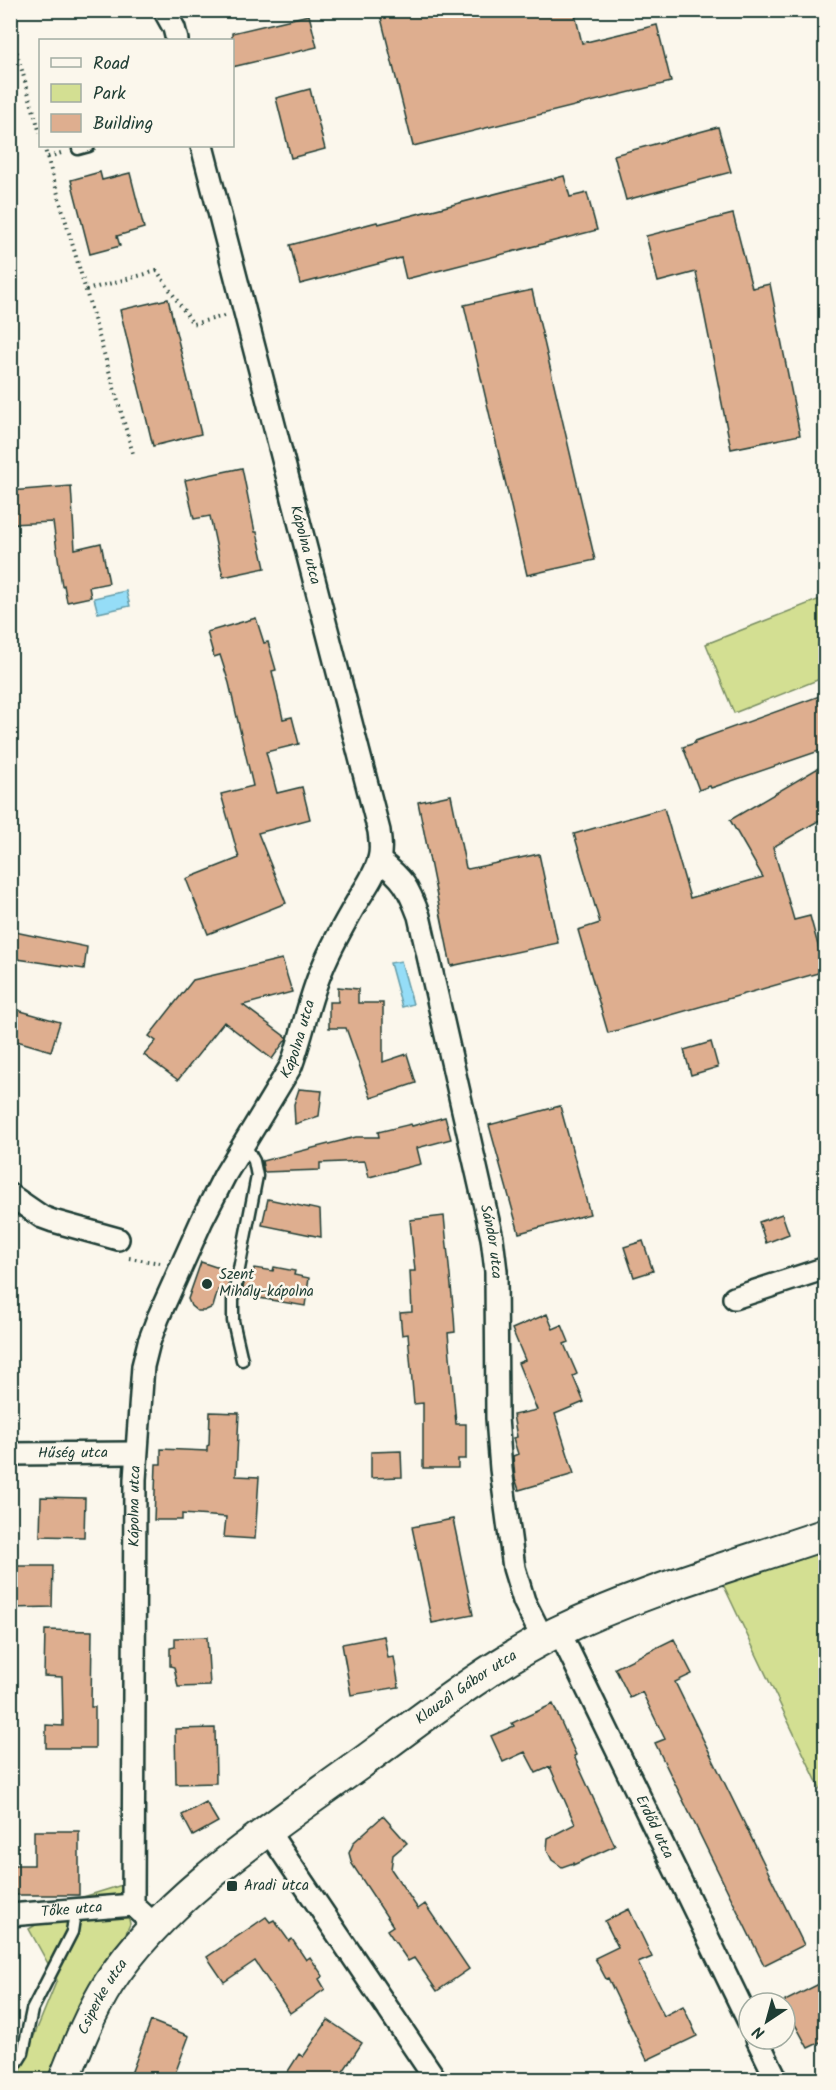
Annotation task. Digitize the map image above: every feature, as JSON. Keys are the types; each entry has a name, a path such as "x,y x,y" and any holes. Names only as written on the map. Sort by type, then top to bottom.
{"street":[{"path":"164,10 174,28 177,39"},
{"name":"Kápolna utca","path":"133,1905 135,1453 143,1366 149,1342 202,1221 225,1175 291,1066 322,969 379,860 381,847 379,831 202,147"},
{"name":"Sándor utca","path":"379,860 399,875 410,892 420,916 492,1238 496,1271 497,1418 512,1557 524,1601 551,1635"},
{"path":"10,1195 52,1221 118,1239"},
{"path":"734,1298 825,1268"},
{"name":"Hűség utca","path":"10,1454 135,1453"},
{"name":"Klauzál Gábor utca","path":"156,1926 207,1879 268,1831 467,1685 551,1635 637,1598 825,1534"},
{"name":"Erdőd utca","path":"551,1635 737,1999"},
{"path":"268,1831 436,2079"},
{"path":"133,1905 156,1926"},
{"name":"Tőke utca","path":"10,1915 133,1905"},
{"name":"Csiperke utca","path":"64,2079 83,2034 109,1983 156,1926"},
{"path":"763,2051 777,2079"}],"lane":[{"path":"78,149 85,147"},
{"path":"242,1360 233,1321 233,1300 258,1176 254,1161 244,1143"},
{"path":"10,2074 23,2053 32,2010 72,1932 73,1910"}],"path":[{"path":"10,29 39,130"},
{"path":"44,147 134,458"},
{"path":"86,290 157,271 193,324 244,310"}],"green space":[{"path":"825,597 825,677 734,713 706,644"},
{"path":"825,1549 825,1799 722,1582"},
{"path":"122,1885 130,1924 61,2079 16,2080 57,1980 29,1929 80,1898"}],"water":[{"path":"126,591 130,606 98,613 94,598"},
{"path":"401,961 413,1004 402,1007 390,963"}],"building":[{"path":"379,10 574,10 582,43 657,25 671,82 413,146"},
{"path":"309,15 317,47 234,67 232,33"},
{"path":"310,89 325,149 291,158 276,98"},
{"path":"718,127 731,172 626,200 614,155"},
{"path":"100,172 102,180 130,173 144,228 117,236 120,246 90,254 71,180"},
{"path":"564,176 570,197 587,193 597,230 406,279 401,258 300,284 290,245"},
{"path":"733,214 752,288 770,284 800,435 731,449 696,272 658,282 646,236"},
{"path":"532,290 595,560 527,575 464,305"},
{"path":"168,299 201,434 153,446 120,310"},
{"path":"242,468 265,568 223,577 210,516 194,519 185,480"},
{"path":"71,486 75,549 101,543 109,583 89,587 91,597 67,602 64,585 62,586 53,522 10,524 10,491"},
{"path":"256,618 264,643 268,642 276,670 272,671 283,719 292,717 299,744 266,752 277,793 302,787 310,819 258,833 286,903 208,934 186,879 239,858 221,794 253,786 229,683 220,655 214,657 207,632"},
{"path":"825,694 825,749 711,788 710,786 699,790 683,747"},
{"path":"825,764 825,817 773,847 794,920 810,916 825,971 608,1033 578,930 600,923 574,834 664,808 690,898 763,877 730,820"},
{"path":"451,795 466,868 539,854 558,943 451,966 418,802"},
{"path":"15,932 87,947 84,969 11,958"},
{"path":"282,959 292,992 243,1005 287,1038 272,1059 224,1022 178,1080 144,1055 156,1041 149,1036 193,980"},
{"path":"338,987 358,989 358,1003 383,1003 383,1062 407,1054 416,1083 371,1098 346,1028 329,1028 329,1002 338,1002"},
{"path":"10,1008 60,1022 51,1051 10,1039"},
{"path":"711,1042 718,1067 691,1075 684,1050"},
{"path":"299,1089 322,1091 319,1116 295,1124 294,1104"},
{"path":"560,1106 590,1214 519,1233 489,1125"},
{"path":"445,1117 451,1139 417,1148 421,1164 369,1177 365,1161 320,1163 320,1170 264,1172 262,1161 356,1137 379,1137 378,1132"},
{"path":"268,1199 320,1210 321,1237 262,1225"},
{"path":"782,1214 789,1234 766,1243 759,1222"},
{"path":"444,1216 455,1332 448,1333 456,1424 466,1424 466,1459 458,1459 458,1468 423,1468 423,1403 414,1404 408,1334 402,1335 400,1313 412,1312 410,1271 415,1271 410,1220"},
{"path":"643,1241 653,1271 634,1277 624,1247"},
{"name":"Szent Mihály-kápolna","path":"201,1262 231,1272 227,1292 218,1290 213,1307 197,1311 188,1299"},
{"path":"274,1267 295,1271 294,1275 309,1278 305,1306 242,1295 245,1277 252,1279 254,1268 273,1271"},
{"path":"547,1314 553,1329 562,1325 569,1342 564,1344 577,1374 573,1376 584,1402 555,1414 574,1474 519,1490 515,1478 513,1456 518,1454 513,1438 517,1437 513,1415 537,1410 518,1363 525,1360 512,1329"},
{"path":"210,1412 239,1413 236,1476 259,1477 255,1539 224,1537 226,1517 182,1514 182,1520 154,1520 156,1464 161,1464 161,1449 207,1451"},
{"path":"401,1451 402,1477 371,1478 371,1452"},
{"path":"41,1497 85,1498 84,1537 40,1536"},
{"path":"453,1519 473,1615 432,1623 412,1527"},
{"path":"13,1566 53,1566 52,1607 11,1608"},
{"path":"45,1630 92,1631 91,1707 95,1707 95,1748 46,1748 46,1725 63,1726 62,1677 44,1676"},
{"path":"384,1636 388,1658 394,1657 399,1687 351,1695 342,1644"},
{"path":"207,1637 210,1686 178,1687 174,1667 170,1666 170,1648 175,1647 175,1638"},
{"path":"674,1639 692,1674 675,1682 804,1945 764,1965 655,1743 665,1739 642,1692 630,1698 615,1668"},
{"path":"553,1704 615,1846 573,1865 573,1863 562,1867 552,1860 547,1850 548,1838 575,1824 550,1767 536,1773 525,1752 503,1762 491,1736 514,1726 512,1723"},
{"path":"215,1728 216,1783 176,1784 175,1729"},
{"path":"206,1802 218,1822 193,1836 182,1815"},
{"path":"383,1816 407,1843 393,1855 391,1869 418,1909 425,1904 469,1969 437,1991 414,1958 408,1961 387,1930 393,1926 352,1864 349,1853 354,1842"},
{"path":"34,1831 79,1831 79,1895 10,1895 10,1865 34,1865"},
{"path":"629,1909 652,1957 638,1963 664,2016 683,2006 697,2036 647,2060 608,1978 606,1979 595,1958 618,1947 605,1921"},
{"path":"266,1917 270,1922 274,1920 289,1941 292,1939 306,1960 310,1957 323,1976 319,1979 325,1989 290,2013 255,1961 224,1982 207,1957"},
{"path":"825,1981 825,2040 808,2048 797,2028 797,1995"},
{"path":"328,2020 362,2043 338,2079 283,2079 299,2054 303,2057"},
{"path":"151,2021 189,2036 173,2079 129,2079"}],"place":[{"name":"Szent Mihály-kápolna","path":"207,1284"},
{"name":"Aradi utca","path":"232,1886"}]}
